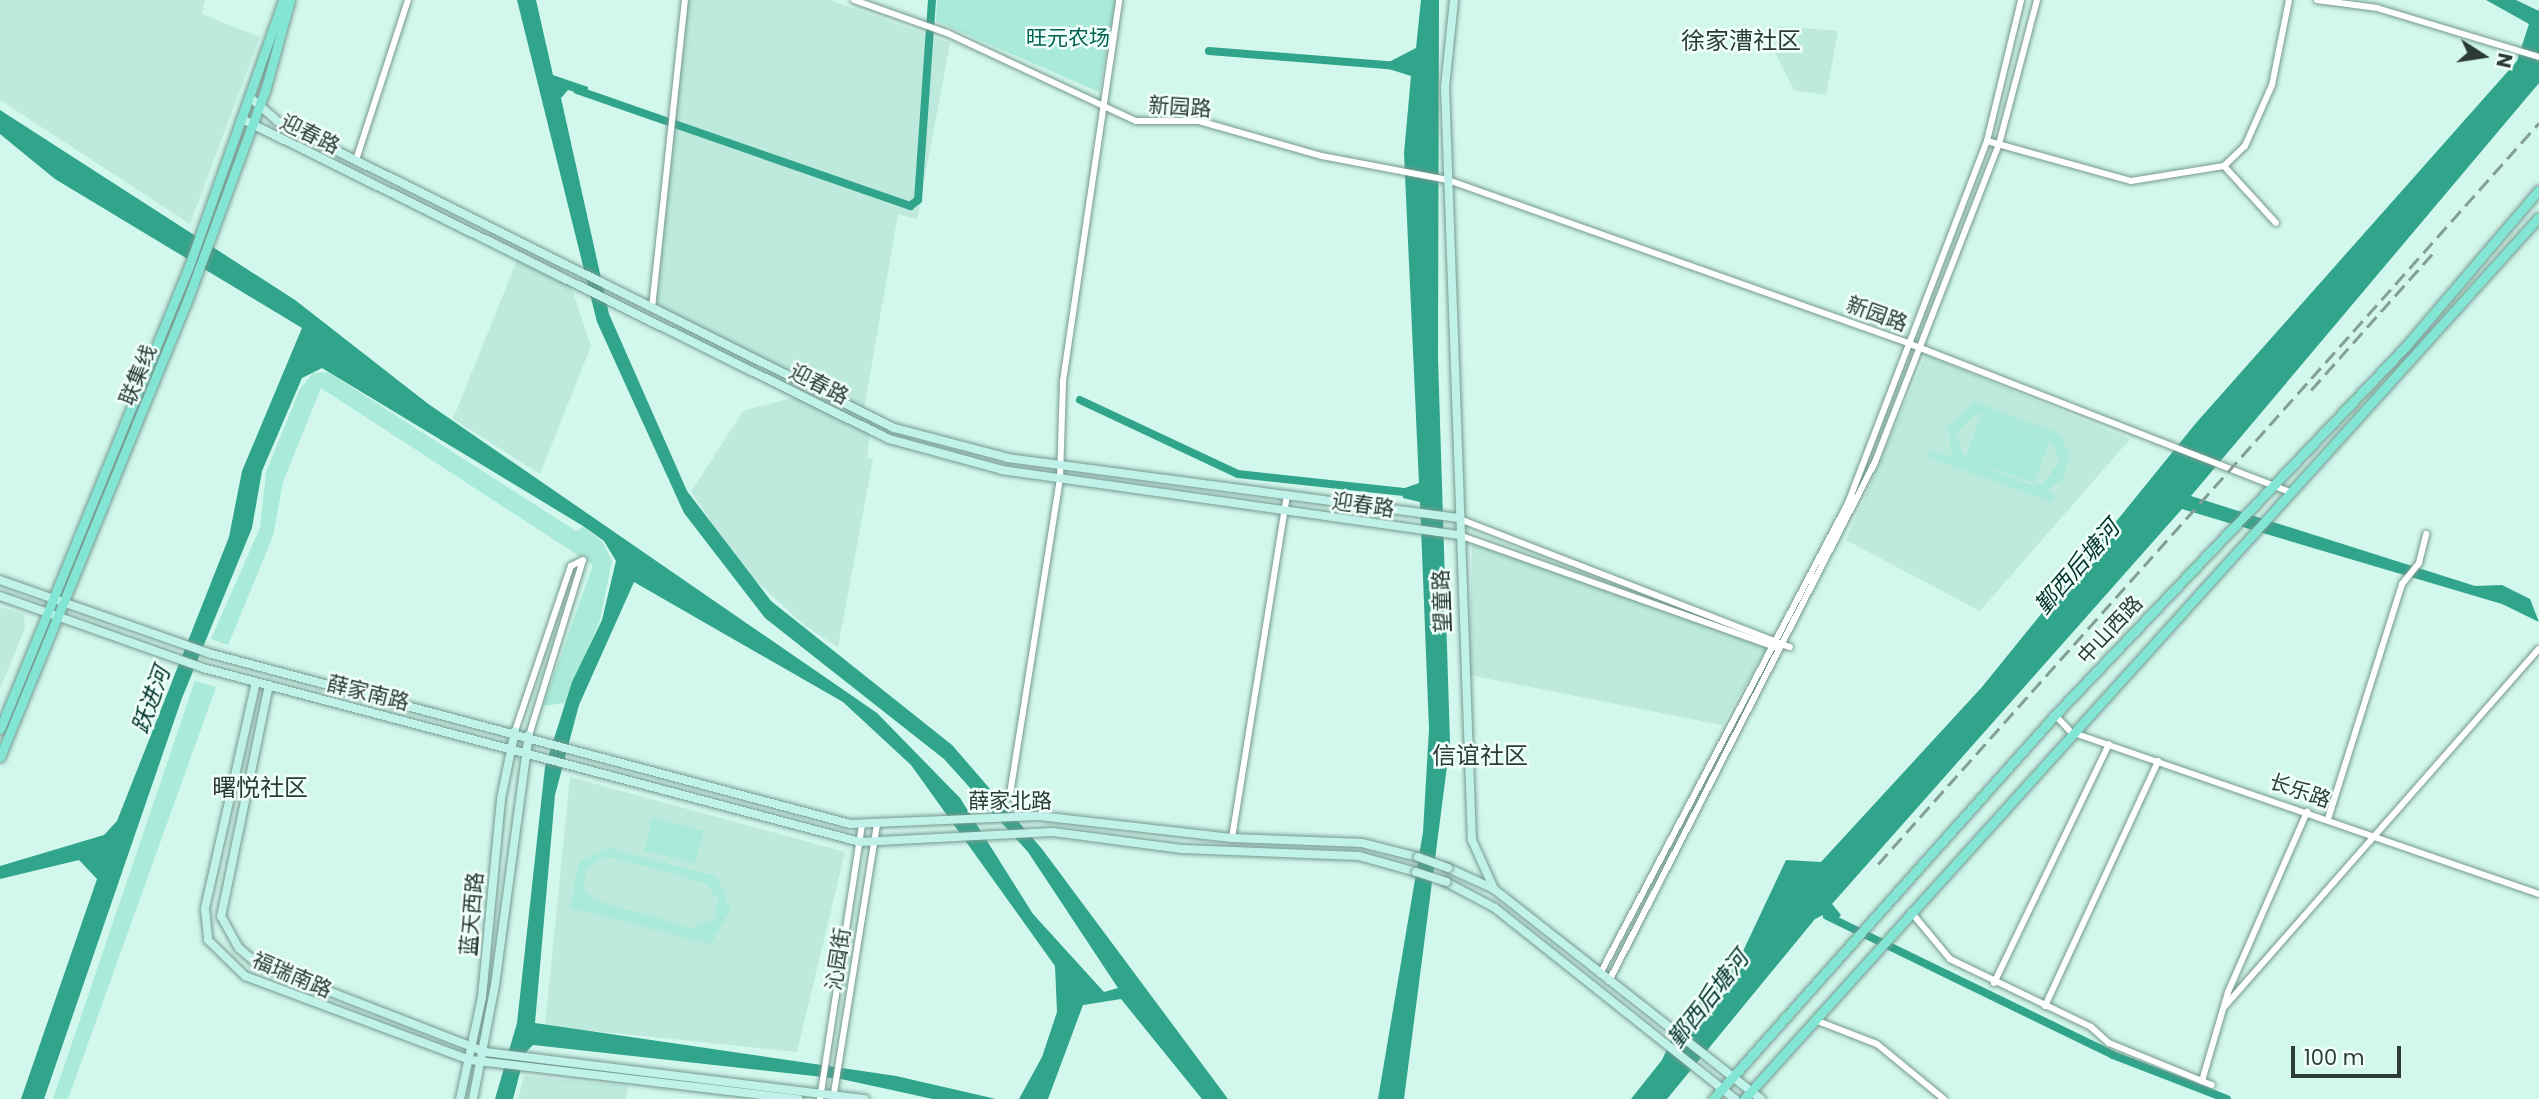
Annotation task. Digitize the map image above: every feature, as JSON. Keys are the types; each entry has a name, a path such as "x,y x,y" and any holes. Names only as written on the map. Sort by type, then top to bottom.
{"main road":[{"name":"联集线","path":"256,102 283,0"},
{"name":"联集线","path":"0,757 67,603 256,102 290,0"},
{"name":"中山西路","path":"1713,1099 1721,1088 1735,1080 2055,715 2225,533 2406,346 2539,190"},
{"name":"中山西路","path":"1747,1095 1868,957 2539,217"},
{"name":"联集线","path":"0,729 193,269"}],"street":[{"path":"356,160 408,0"},
{"path":"652,308 685,0"},
{"name":"新园路","path":"854,0 947,33 1136,121 1199,121 1409,175 1444,180 1910,344 2160,446 2290,492"},
{"path":"1022,812 1010,794 1060,478 1063,381 1100,105 1119,0"},
{"name":"望童路","path":"1454,0 1445,87 1444,180 1469,823 1494,889"},
{"path":"1609,981 1778,648 1779,638 1848,503 1987,141 2021,0"},
{"path":"1600,974 1778,648 1787,641 1855,505 1921,349 1999,144 2037,0"},
{"path":"1987,141 2131,181 2224,166 2245,146 2272,85 2289,0"},
{"path":"2317,0 2377,8 2539,57"},
{"name":"迎春路","path":"256,102 356,160 894,428 1060,465 1456,518"},
{"name":"迎春路","path":"248,122 889,439 1060,478 1457,535"},
{"path":"2224,166 2276,223"},
{"path":"1232,838 1287,495"},
{"path":"1456,518 1787,641"},
{"path":"2329,819 2402,584 2419,563 2426,534"},
{"path":"1457,535 1778,648"},
{"path":"515,731 571,566 583,560 529,735"},
{"path":"0,580 67,603"},
{"path":"0,596 60,618"},
{"name":"薛家南路","path":"67,603 208,653 529,735"},
{"name":"薛家南路","path":"60,618 181,662 525,751"},
{"path":"2225,1006 2539,649"},
{"name":"福瑞南路","path":"256,682 207,886 208,940 244,976 470,1060 504,1064 533,1062"},
{"name":"福瑞南路","path":"269,685 225,877 222,916 227,932 257,962 472,1049 533,1062"},
{"name":"长乐路","path":"2055,715 2071,732 2378,834 2539,894"},
{"name":"蓝天西路","path":"460,1099 472,1049 510,748 515,731"},
{"name":"薛家北路","path":"529,735 862,826 1022,812 1232,838 1341,841 1418,857 1494,889"},
{"name":"蓝天西路","path":"473,1099 485,1052 529,735"},
{"path":"1994,983 2109,744"},
{"name":"薛家北路","path":"525,751 860,842 954,834 1037,832 1182,849 1359,856 1416,872 1446,882 1477,897 1721,1088"},
{"path":"2045,1006 2158,761"},
{"path":"2202,1081 2225,1006 2307,812"},
{"name":"沁园街","path":"833,1097 877,825"},
{"name":"沁园街","path":"820,1096 862,826"},
{"path":"1494,889 1709,1058 1735,1080 1747,1095 1761,1099"},
{"path":"1910,911 1950,959 2045,1006 2109,1043 2212,1085"},
{"path":"1813,1019 1877,1044 1944,1099"},
{"path":"533,1062 865,1099"},
{"path":"533,1062 799,1099"},
{"path":"1721,1088 1735,1099"}],"shaded area":[{"path":"0,0 205,0 202,14 260,37 190,224 0,100"},
{"path":"688,0 830,0 950,43 917,219 898,214 864,409 656,308"},
{"path":"1778,26 1838,31 1826,95 1794,90 1774,51"},
{"path":"518,258 570,283 591,346 540,474 453,419"},
{"path":"1926,355 2130,439 1980,611 1846,540"},
{"path":"795,397 870,434 867,458 873,459 838,647 805,626 744,570 691,492 743,411"},
{"path":"1472,542 1769,645 1722,725 1469,675"},
{"path":"0,607 24,614 25,628 0,689"},
{"path":"570,777 845,852 797,1052 545,1026"},
{"path":"524,1076 628,1086 626,1099 518,1099"}],"green space":[{"name":"旺元农场","path":"937,0 1116,0 1099,92 936,21"},
{"path":"328,372 576,531 583,527 602,541 612,561 600,620 565,703 543,706 593,565 321,388 283,482 273,536 228,645 211,639 260,528 266,472 300,389 313,373"},
{"path":"1975,402 2060,434 2070,456 2063,478 2047,491 2054,494 2052,502 1927,457 1930,450 1952,457 1948,426","holes":["1976,413 2046,436 2049,438 1981,415 1965,459 1955,433","2050,439 2060,461 2043,484 2030,485 1967,461 2034,483"]},
{"path":"195,681 216,687 68,1099 53,1099"},
{"path":"653,817 704,831 695,864 644,850"},
{"path":"609,848 718,877 730,910 711,944 570,908 579,863","holes":["612,857 705,883 718,899 715,918 692,928 593,900 584,888 585,873 595,861"]}],"water":[{"path":"517,0 536,0 553,75 588,87 587,95 568,90 561,98 609,314 687,491 771,601 952,745 1042,849 1228,1099 1202,1099 1121,999 1083,1005 1048,1099 1019,1099 1042,1057 1057,1012 1055,966 911,765 843,702 634,582 579,705 555,795 535,1023 896,1076 996,1099 933,1099 841,1079 533,1045 525,1053 513,1099 495,1099 517,1023 545,767 572,682 602,620 616,561 604,541 583,526 322,368 302,378 262,471 252,528 182,698 44,1099 21,1099 97,879 79,860 0,879 0,866 104,835 117,821 229,537 242,471 302,328 55,179 0,134 0,110 295,300 427,403 877,713 960,798 1033,914 1104,992 1118,988 1028,852 944,759 765,618 684,513 597,322"},
{"path":"1421,0 1439,0 1438,358 1450,743 1404,1099 1378,1099 1423,832 1429,729 1420,502 1403,498 1402,489 1419,483 1404,153 1411,76 1389,69 1389,62 1416,48"},
{"name":"鄞西后塘河","path":"2486,0 2516,0 2539,11 2539,83 2191,496 2475,586 2502,585 2530,599 2539,622 2502,604 2182,509 1832,904 1841,915 1835,923 1823,915 1815,919 1667,1099 1631,1099 1662,1060 1681,1019 1737,964 1786,860 1821,862 1982,687 2196,423 2517,61 2529,24"}],"waterway":[{"path":"577,90 910,206 918,200 932,0"},
{"path":"1209,51 1398,66"},
{"path":"1080,400 1238,474 1413,493"},
{"path":"1827,916 2113,1055 2227,1099"}],"railway":[{"path":"1878,864 2539,123"},
{"path":"2311,390 2432,254"}],"district":[{"name":"徐家漕社区","path":"1741,41"},
{"name":"信谊社区","path":"1480,756"},
{"name":"曙悦社区","path":"260,788"}],"water label":[{"name":"跃进河","path":"151,700"}]}
